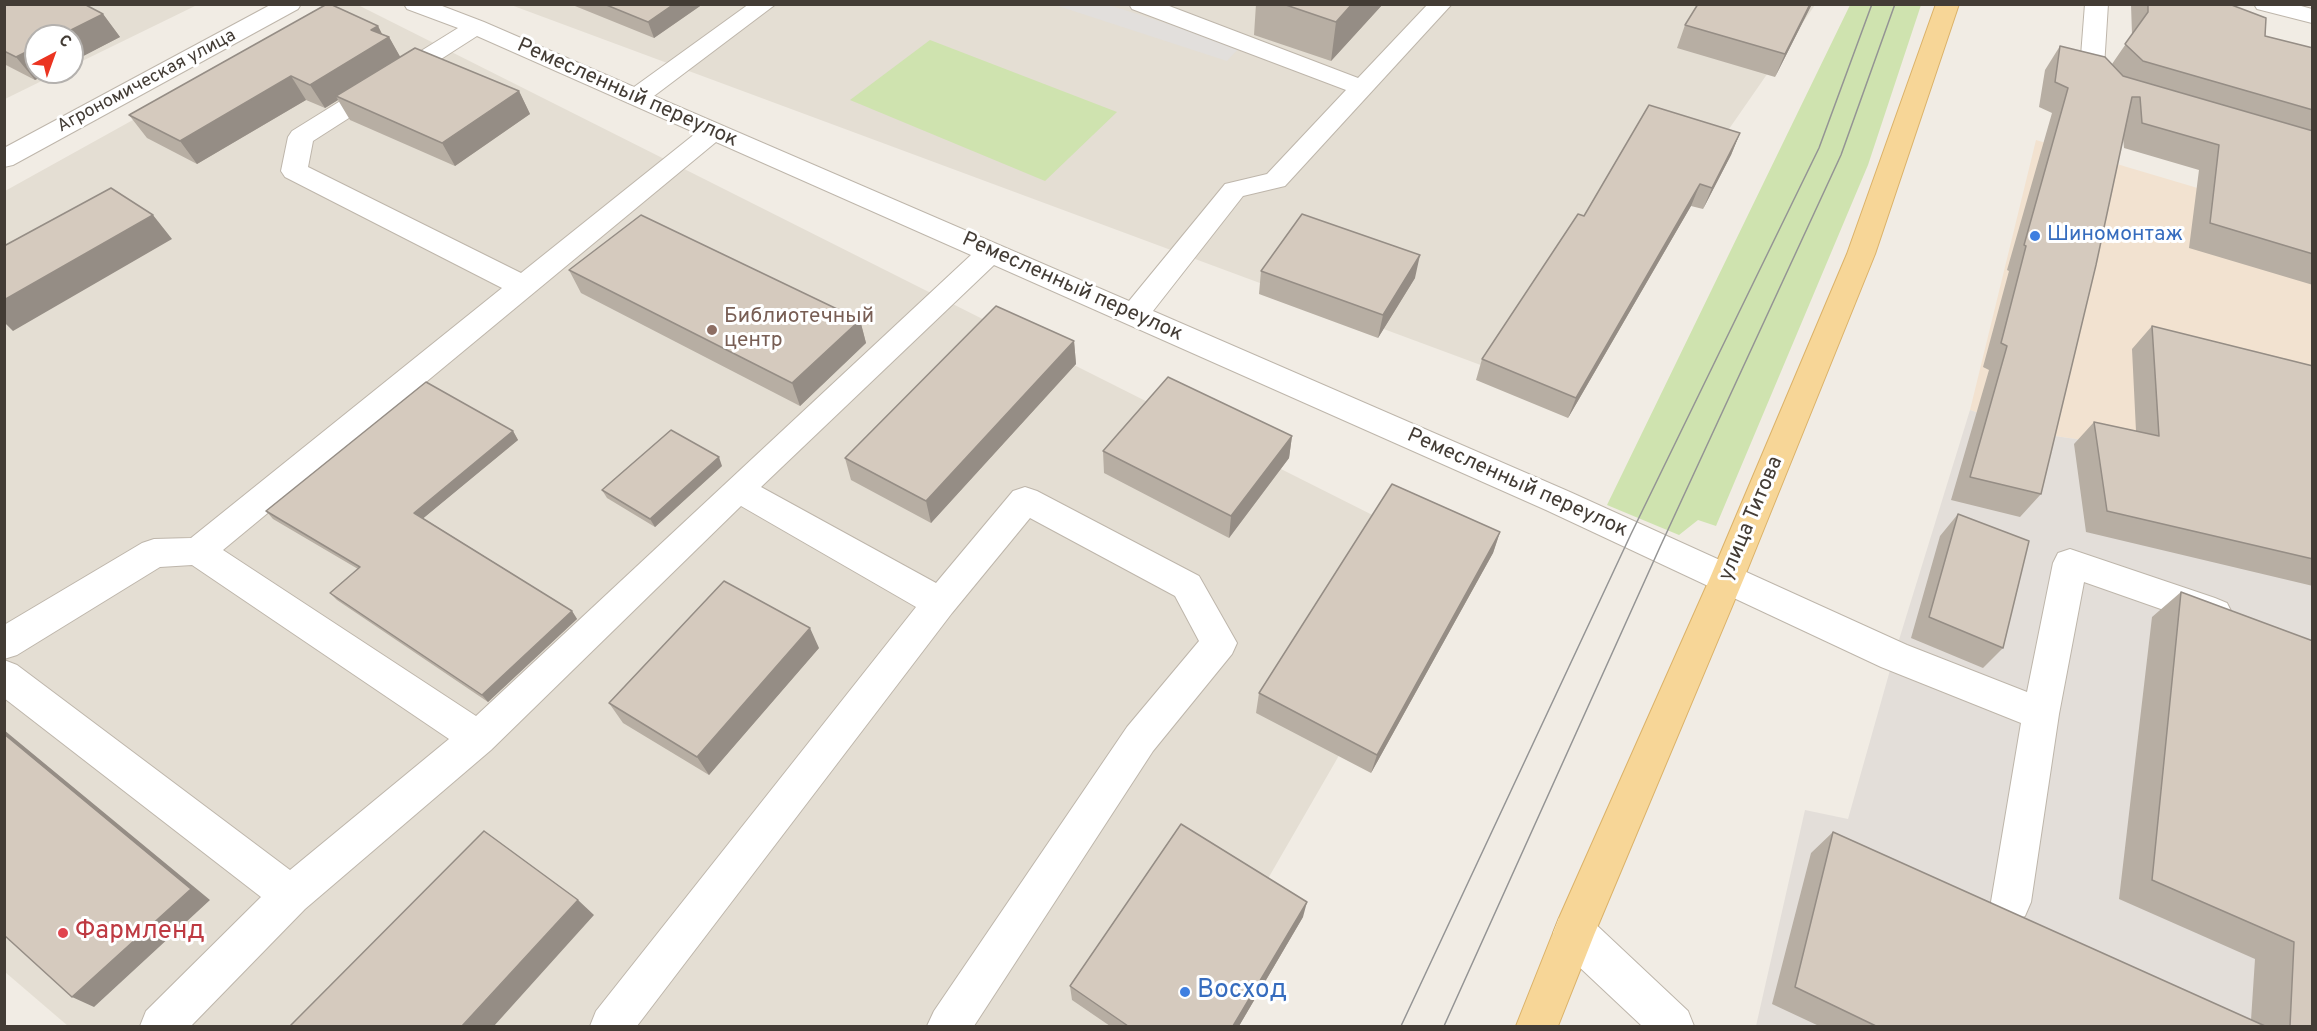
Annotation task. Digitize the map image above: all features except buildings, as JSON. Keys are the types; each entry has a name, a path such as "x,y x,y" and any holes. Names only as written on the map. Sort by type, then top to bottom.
{"main road":[{"name":"улица Титова","path":"1537,1026 1574,933 1727,578 1861,254 1948,4"}],"street":[{"name":"Агрономическая улица","path":"6,156 290,4"},
{"name":"Ремесленный переулок","path":"415,4 476,27 1558,501 1894,656 2041,714"},
{"path":"1140,4 1192,12 1362,88"},
{"path":"1134,315 1234,190 1276,180 1441,4"},
{"path":"2097,4 2092,69 2116,93 2138,99"},
{"path":"2265,4 2313,16"},
{"path":"635,98 765,5"},
{"path":"476,27 301,137 294,171 522,286"},
{"path":"198,551 713,132"},
{"path":"161,1026 291,895 478,738 738,489 990,253"},
{"path":"738,489 940,603"},
{"path":"611,1026 940,603 1025,500 1187,586 1219,643 1140,739 949,1026"},
{"path":"4,644 154,553 198,551 478,738"},
{"path":"2012,902 2041,714 2070,563 2246,624"},
{"path":"4,676 291,895"},
{"path":"1574,933 1673,1026"}],"shaded area":[{"path":"5,5 197,5 84,60 84,24 24,24 24,84 36,84 5,99"},
{"path":"340,5 358,5 1454,556 1183,1026 68,1026 5,972 5,191"},
{"path":"511,5 1815,5 1548,390"},
{"path":"1055,5 1109,5 1240,47 1227,61"},
{"path":"2036,140 2312,222 2312,484 2219,459 2040,434 1970,410"},
{"path":"1970,410 2040,434 2219,459 2312,484 2312,1026 1756,1026 1805,810 1848,819 1894,656"}],"green space":[{"path":"1850,5 1921,5 1868,165 1716,526 1698,520 1679,535 1607,505"},
{"path":"930,40 1117,112 1045,181 850,100"}],"tram line":[{"path":"1401,1026 1631,534 1819,148 1872,4"},
{"path":"1444,1026 1660,547 1841,155 1895,4"}],"place":[{"name":"Шиномонтаж","path":"2035,236"},
{"name":"Библиотечный центр","path":"712,330"},
{"name":"Фармленд","path":"63,933"},
{"name":"Восход","path":"1185,992"}]}
